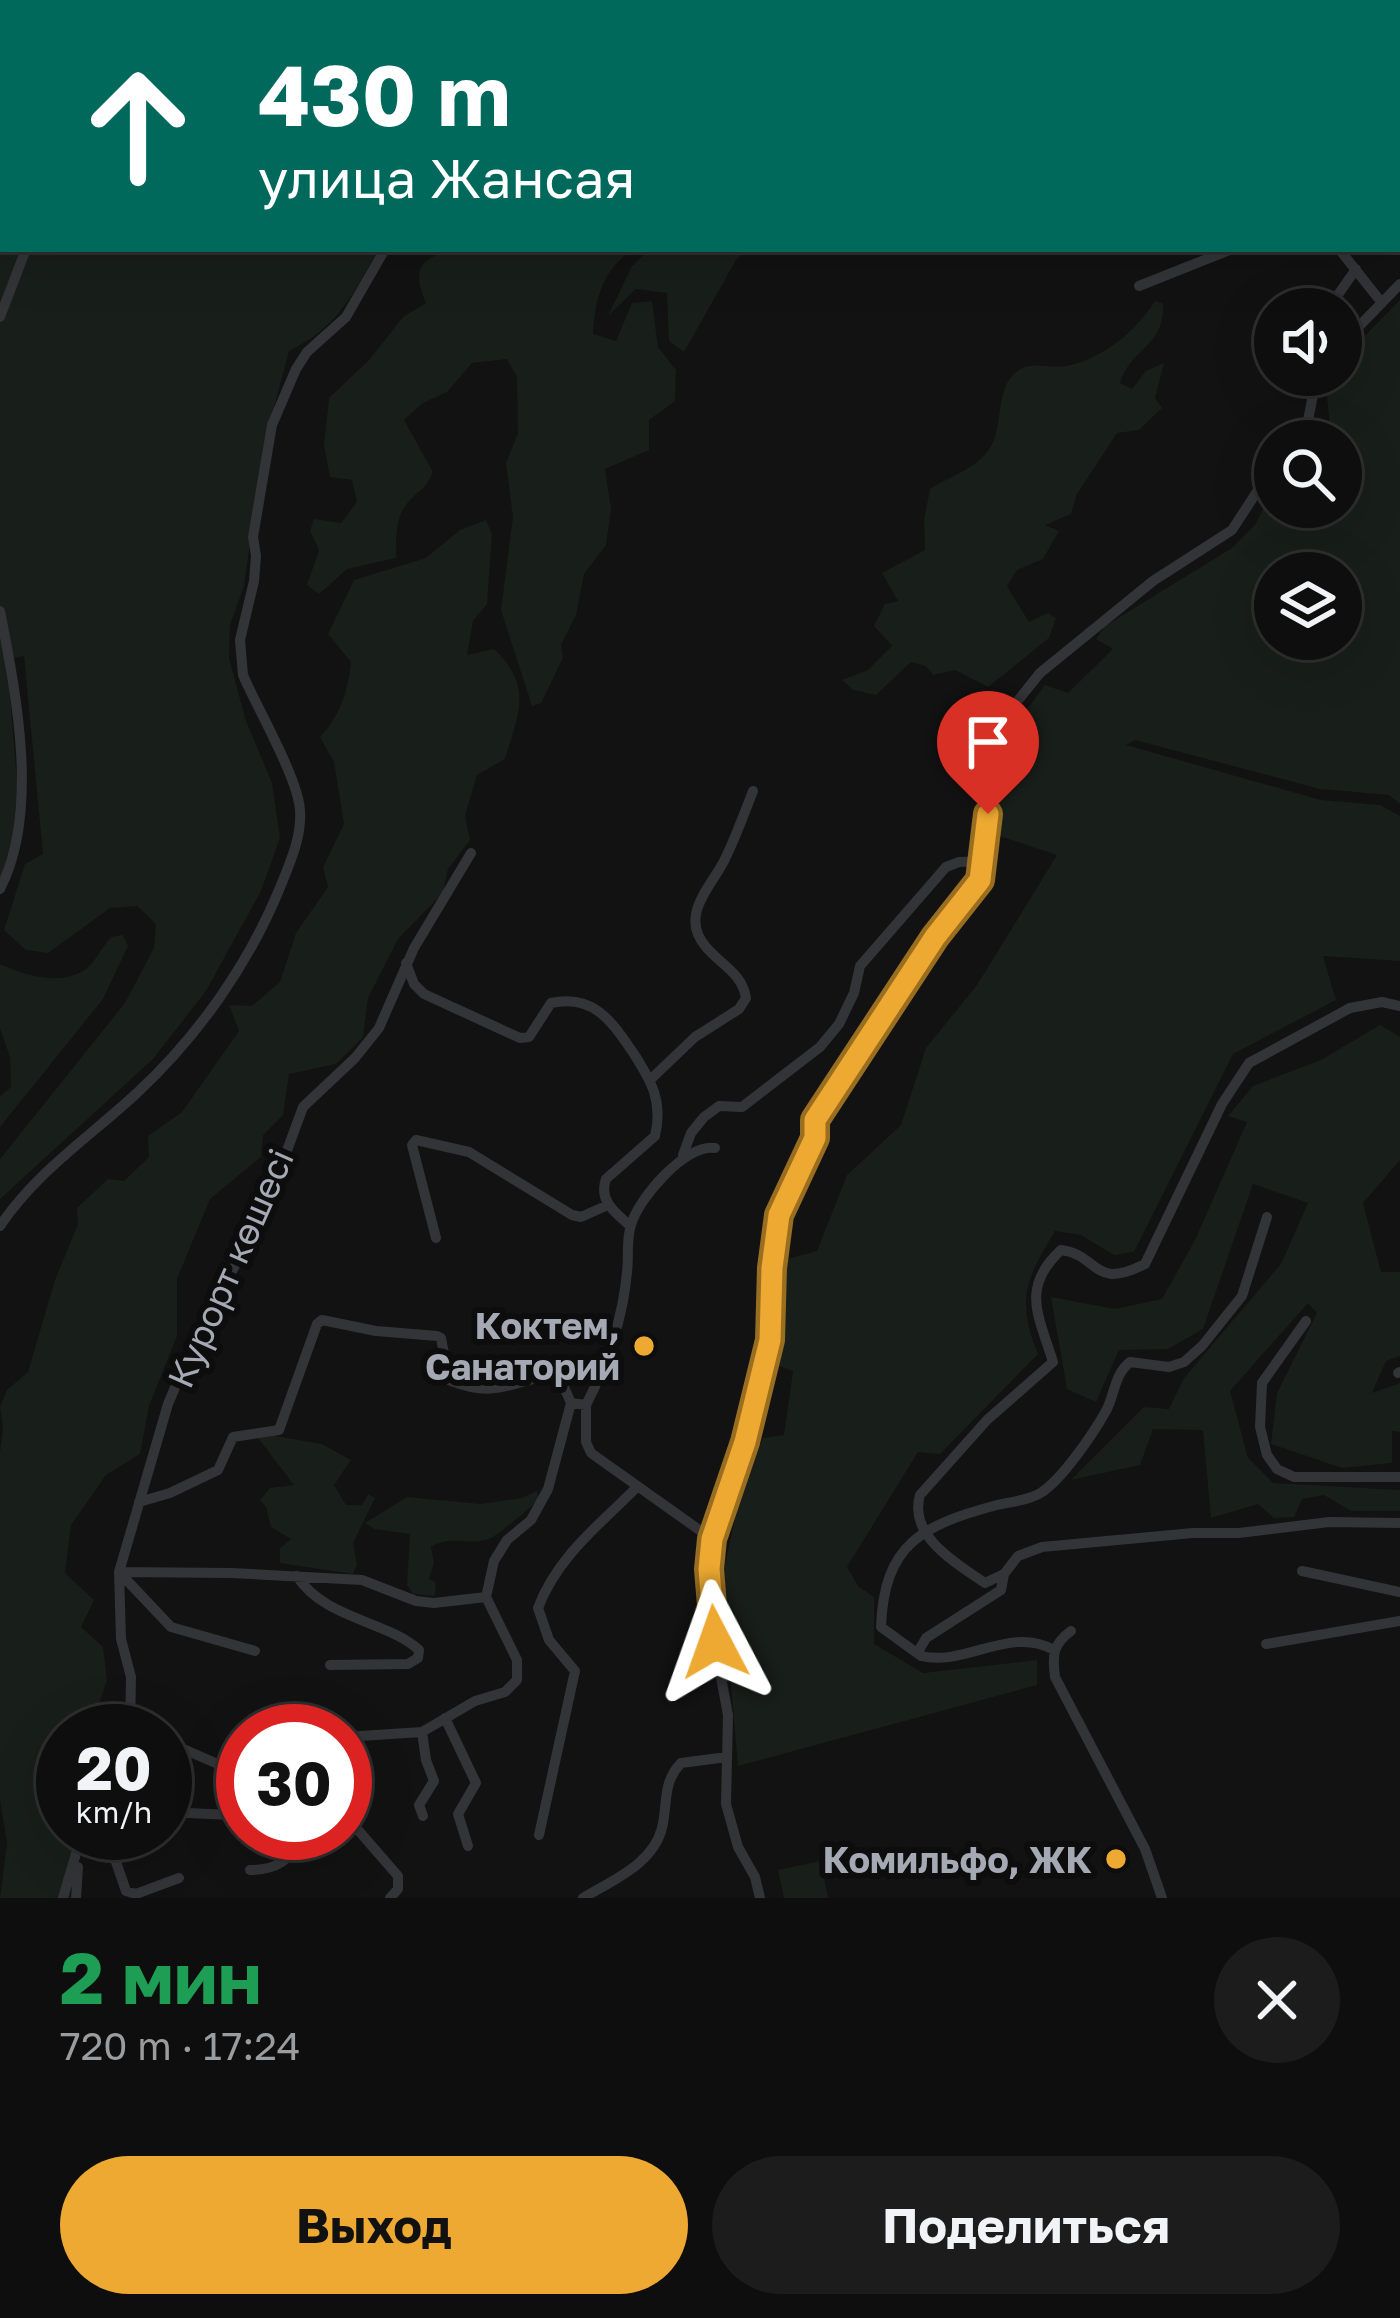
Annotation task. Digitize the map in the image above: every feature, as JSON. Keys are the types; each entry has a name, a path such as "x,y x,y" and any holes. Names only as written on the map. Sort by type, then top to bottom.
{"street":[{"path":"0,316 25,252"},
{"path":"0,1210 142,1089 174,1054 261,933 289,865 299,834 298,798 239,657 254,581 253,537 272,425 296,369 307,352 346,317 383,252"},
{"path":"1139,286 1224,252"},
{"path":"1342,252 1382,303"},
{"path":"1343,288 1356,269"},
{"path":"1362,323 1400,284"},
{"path":"760,1898 727,1804 728,1714 712,1629 709,1569 712,1539 745,1442 770,1340 779,1215 815,1138 816,1120 935,937 980,880 988,814 983,784 987,739 1040,673 1153,581 1232,530 1254,496"},
{"path":"0,611 10,658 22,796 16,851 0,889"},
{"path":"651,1079 695,1036 739,1010 746,998 740,981 701,940 697,907 702,891 723,863 754,791"},
{"name":"Курорт көшесі","path":"130,1704 118,1572 168,1404 194,1343 266,1205 303,1107 380,1028 406,963 471,853"},
{"path":"712,1539 636,1488 591,1453 586,1442 586,1405 617,1327 628,1271 630,1226 636,1211 683,1155 691,1133 704,1117 719,1106 742,1106 820,1047 839,1024 860,966 946,867 982,861"},
{"path":"406,963 414,984 424,994 520,1038 529,1037 551,1003 590,1005 614,1023 651,1079 658,1109 655,1136 603,1186 608,1205 630,1226"},
{"path":"1400,1006 1382,1002 1351,1008 1249,1063 1222,1104 1145,1264 1116,1275 1097,1272 1078,1255 1061,1250 1047,1262 1035,1301 1053,1361 987,1420 920,1495 916,1509 923,1529 945,1556 985,1583 1004,1574 1018,1556 1042,1547 1193,1533 1239,1534 1329,1522 1400,1522"},
{"path":"436,1238 416,1165 412,1145 416,1140 469,1152 572,1215 581,1217 608,1205"},
{"path":"683,1155 706,1146 715,1148"},
{"path":"0,1226 20,1196"},
{"path":"1054,1650 1030,1640 934,1659 921,1656 881,1627 886,1582 898,1554 923,1529 1041,1494 1108,1408 1120,1370 1130,1362 1168,1367 1184,1362 1220,1325 1250,1280 1268,1216"},
{"path":"140,1502 218,1470 232,1437 279,1430 322,1320 437,1336 449,1380 471,1388 494,1390 560,1378 571,1403 548,1490 531,1520 507,1540 494,1561 486,1597 518,1660 517,1680 505,1692 475,1701 422,1732 372,1735"},
{"path":"1306,1321 1262,1383 1260,1427 1267,1456 1277,1469 1294,1477 1400,1477"},
{"path":"571,1403 586,1405"},
{"path":"539,1835 575,1671 549,1640 538,1608 565,1558 636,1488"},
{"path":"1302,1571 1400,1592"},
{"path":"118,1572 362,1580 434,1603 486,1597"},
{"path":"118,1572 171,1628 255,1651"},
{"path":"921,1656 926,1638 1000,1590 1004,1574"},
{"path":"297,1576 314,1593 360,1622 411,1642 419,1650 418,1658 408,1664 330,1665"},
{"path":"1265,1644 1400,1621"},
{"path":"1071,1631 1054,1650 1054,1677 1145,1849 1162,1898"},
{"path":"445,1718 476,1784 458,1814 468,1846"},
{"path":"422,1732 434,1781"},
{"path":"583,1898 652,1851 662,1828 668,1781 675,1770 689,1760 727,1757"},
{"path":"434,1781 451,1784"},
{"path":"423,1816 419,1805 434,1781"},
{"path":"372,1846 398,1876 398,1888 390,1898"},
{"path":"64,1898 75,1860"},
{"path":"76,1898 79,1860"},
{"path":"115,1860 126,1891 136,1894 179,1878"},
{"path":"250,1870 270,1870 284,1860"}],"shaded area":[{"path":"0,252 376,252 332,320 289,351 264,445 244,586 230,625 229,658 246,721 272,783 280,838 261,891 206,991 153,1059 0,1199 0,1159 125,1003 154,948 156,924 137,906 110,908 48,953 26,950 4,930 25,864 43,854 24,656 7,659 20,818 0,896"},
{"path":"445,252 630,252 602,286 593,334 616,341 632,303 652,301 658,347 676,370 675,401 649,420 649,450 605,469 611,509 606,545 584,574 576,615 561,645 563,658 541,703 532,706 501,610 513,517 506,463 518,433 517,377 507,359 472,363 447,392 423,403 404,420 433,472 402,510 396,558 347,569 319,594 307,585 319,550 310,531 314,519 341,523 357,502 352,480 330,477 324,445 329,398 369,360 403,317 426,303 419,274 432,257"},
{"path":"647,252 744,252 684,352 669,341 667,293 636,289 608,316 632,266"},
{"path":"1400,300 1400,804 1389,795 1320,789 1135,740 1126,745 1321,800 1380,805 1400,816 1400,961 1323,956 1336,1000 1233,1054 1134,1252 1114,1255 1081,1235 1055,1231 1027,1290 1027,1318 1038,1354 940,1454 918,1452 847,1567 858,1586 874,1597 874,1644 923,1673 1037,1660 1037,1685 738,1766 722,1578 742,1488 763,1438 784,1435 793,1371 776,1365 784,1260 817,1251 847,1175 901,1125 926,1048 977,985 1057,855 997,835 1000,745 1045,685 1068,693 1113,649 1096,639 1105,626 1232,548 1254,526 1362,528 1362,420 1329,420 1327,396 1362,396 1362,339"},
{"path":"1155,301 1163,303 1159,329 1120,383 1132,389 1146,371 1164,363 1155,398 1162,408 1139,430 1117,433 1077,494 1071,514 1045,525 1059,531 1043,559 1017,570 1007,586 1029,622 1048,613 1056,618 1049,638 988,687 955,670 933,675 926,666 911,662 876,695 853,690 842,680 868,670 892,646 874,626 885,604 898,601 882,573 925,550 930,489 986,454 995,438 1004,390 1013,375 1025,367 1066,366 1093,357 1128,333"},
{"path":"486,520 492,534 487,604 473,621 467,655 494,649 514,675 518,714 505,759 477,775 465,816 470,840 448,869 443,893 398,939 368,998 363,1037 336,1064 289,1074 283,1115 263,1135 261,1157 210,1199 177,1279 177,1336 149,1406 140,1454 106,1475 71,1525 65,1573 94,1600 81,1627 103,1647 107,1680 99,1704 36,1704 36,1860 69,1860 70,1898 0,1898 7,1843 0,1800 0,1407 7,1390 28,1372 55,1280 78,1224 77,1208 108,1179 124,1181 149,1157 148,1136 182,1112 239,1031 229,1005 252,1006 280,982 296,933 328,887 323,867 344,824 334,762 320,737 342,702 351,662 328,634 354,580 426,558 460,530"},
{"path":"123,935 128,946 103,999 0,1127 0,1096 11,1087 10,1057 0,1028 0,964 31,975 65,977 86,969 111,937"},
{"path":"1380,1025 1400,1037 1400,1160 1363,1203 1381,1272 1400,1272 1400,1356 1386,1361 1372,1393 1400,1383 1400,1432 1392,1431 1392,1463 1342,1468 1271,1444 1277,1393 1317,1313 1308,1303 1230,1391 1248,1458 1273,1483 1400,1490 1400,1511 1351,1511 1324,1495 1302,1499 1294,1517 1274,1518 1258,1504 1211,1518 1203,1430 1153,1429 1140,1465 1071,1480 1144,1407 1169,1409 1184,1378 1281,1264 1308,1203 1253,1184 1203,1329 1168,1349 1119,1350 1096,1402 1067,1389 1051,1297 1115,1309 1162,1299 1195,1240 1247,1122 1228,1116 1253,1086 1321,1060"},
{"path":"263,1434 322,1444 351,1460 334,1485 346,1505 362,1505 368,1494 375,1498 353,1543 357,1565 353,1574 280,1563 280,1548 291,1539 271,1527 260,1500 270,1488 294,1485 258,1438"},
{"path":"537,1491 539,1499 491,1538 446,1541 431,1547 434,1563 429,1579 436,1582 435,1596 413,1594 407,1585 410,1534 374,1529 365,1523 407,1497 480,1504"},
{"path":"821,1861 828,1898 784,1898 778,1870"}],"place":[{"name":"Коктем, Санаторий","path":"644,1346"},
{"name":"Комильфо, ЖК","path":"1116,1859"}],"route":[{"path":"715,1642 709,1569 712,1539 745,1442 770,1340 772,1268 784,1198 815,1138 815,1120 935,937 980,880 988,814"}]}
